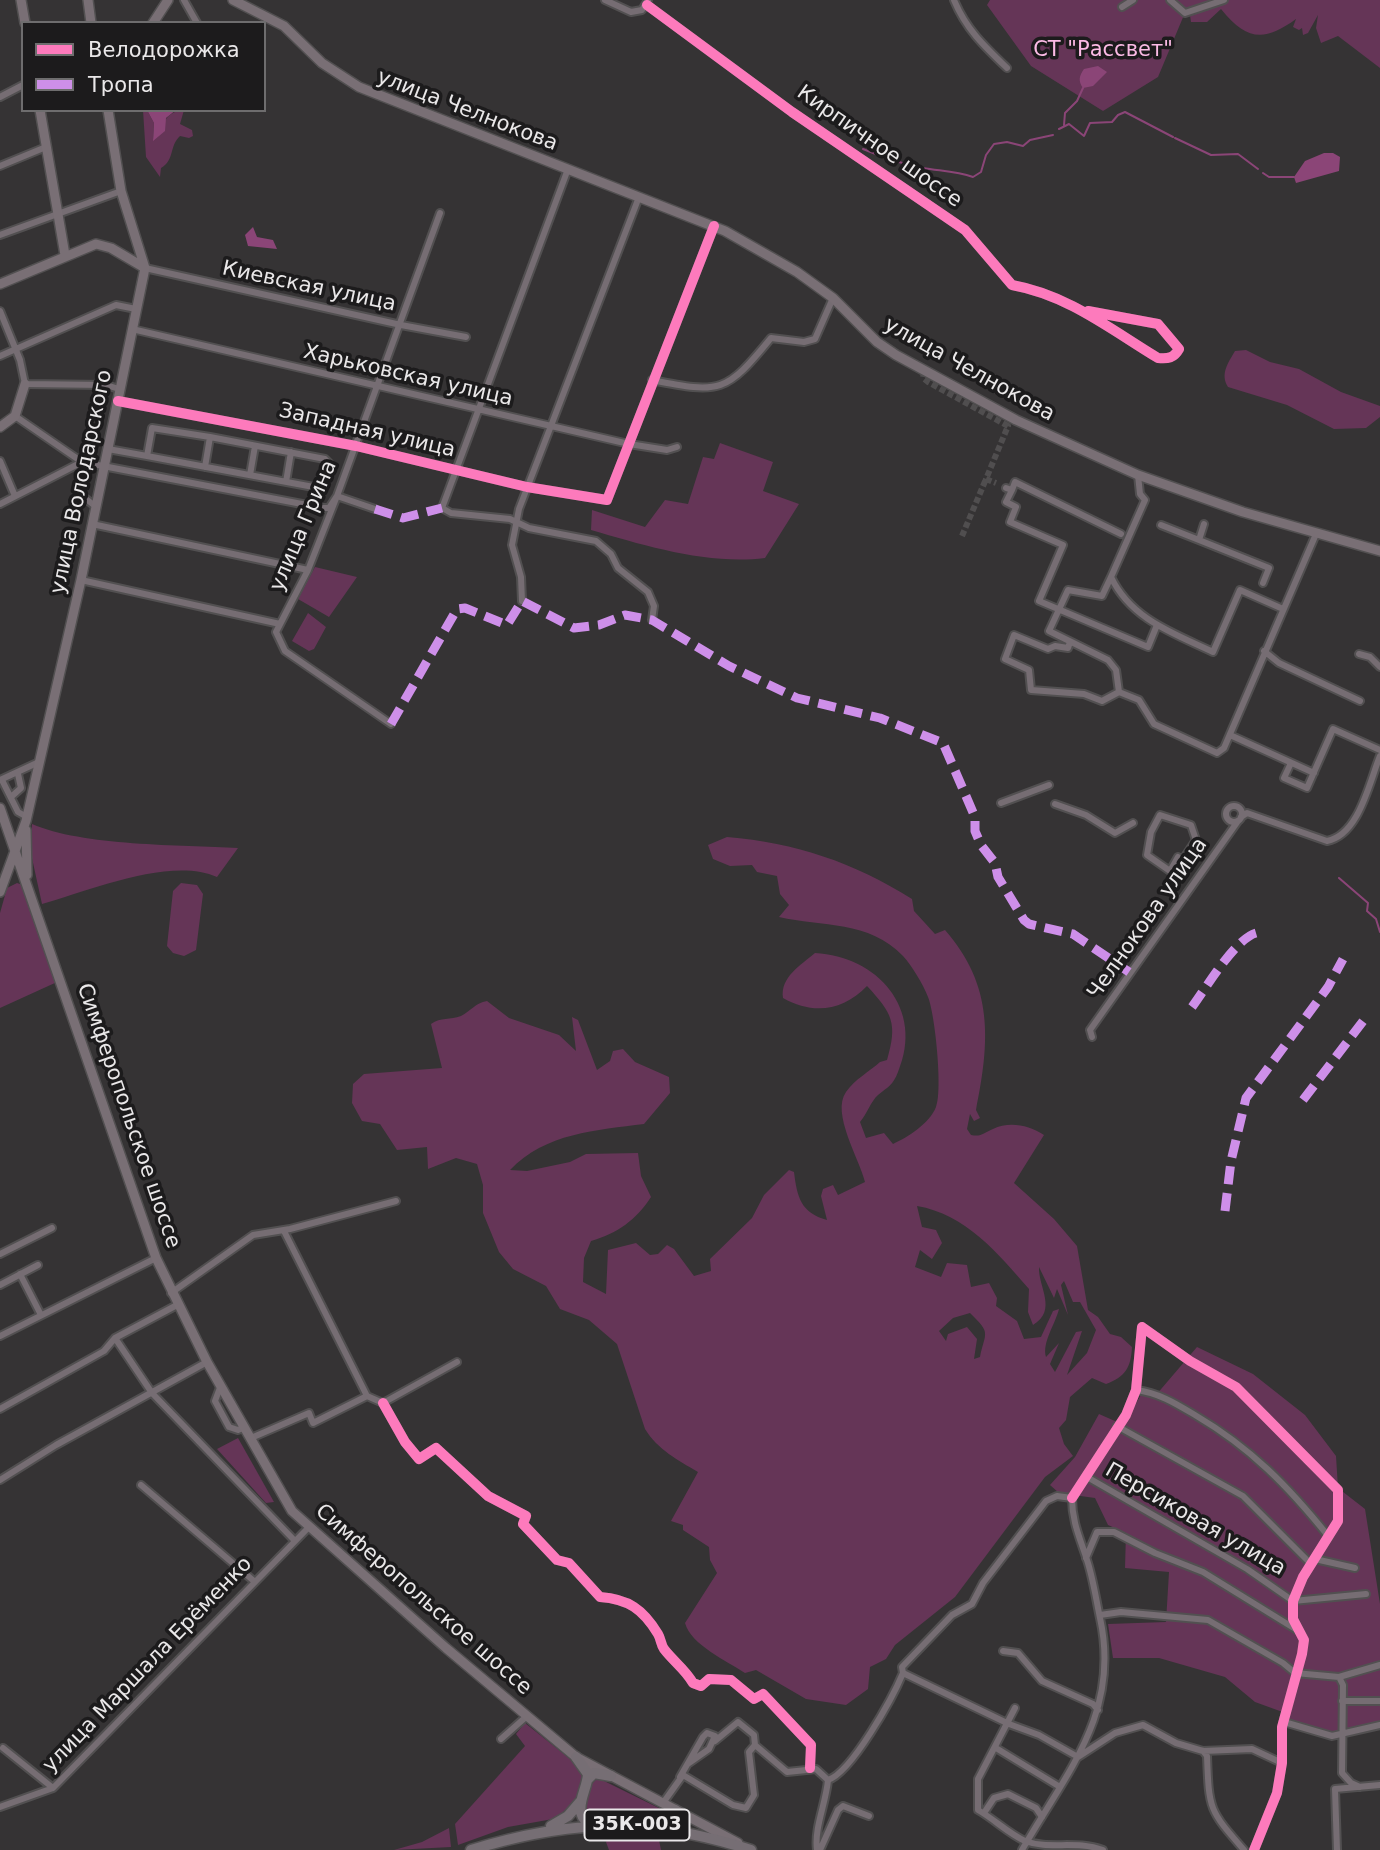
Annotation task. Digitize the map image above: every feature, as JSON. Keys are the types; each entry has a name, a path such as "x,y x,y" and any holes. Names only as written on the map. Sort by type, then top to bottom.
{"main road":[{"path":"21,0 25,21"},
{"path":"88,0 91,21"},
{"path":"154,21 168,0"},
{"name":"улица Челнокова","path":"233,0 284,26 322,63 359,87 714,226 797,272 833,298 865,331 896,355 1025,425 1138,475 1316,534 1379,549"},
{"path":"40,112 65,256"},
{"name":"улица Володарского","path":"0,892 26,819 81,580 145,268 121,191 110,114"},
{"path":"0,284 96,244 111,248 145,268"},
{"path":"0,427 15,416 25,384"},
{"name":"Симферопольское шоссе","path":"0,808 156,1258 177,1306 277,1488 309,1527 576,1757 750,1849"},
{"path":"6,826 17,833 26,819"},
{"path":"26,819 28,886"},
{"path":"0,892 8,854 6,826"},
{"path":"0,892 14,878 28,886"},
{"path":"544,1829 564,1819 580,1802 588,1779 584,1765 576,1757"},
{"path":"588,1779 597,1773 611,1776"},
{"path":"580,1802 584,1820 589,1824 609,1825"},
{"path":"660,1829 674,1825 676,1810"},
{"name":"35К-003","path":"471,1850 544,1829 609,1825 660,1829 750,1849"}],"street":[{"path":"184,0 196,21"},
{"path":"605,0 631,12 642,10 647,2"},
{"path":"954,0 963,21 975,38 1007,68"},
{"path":"1122,7 1133,0"},
{"path":"1170,0 1185,13 1224,0"},
{"name":"Кирпичное шоссе","path":"647,2 792,111 965,230 1012,285 1035,289 1088,311 1157,324 1179,349 1176,355 1168,359 1158,358 1107,327 1088,311"},
{"path":"0,97 21,86"},
{"path":"0,166 46,147"},
{"path":"568,169 442,508 451,513 510,519 517,524 596,541 611,554 618,568 648,592 654,606 652,620"},
{"path":"0,234 121,191"},
{"path":"522,601 521,577 512,545 527,487 639,197"},
{"name":"улица Грина","path":"391,724 285,651 276,632 308,570 337,496 440,213"},
{"path":"629,444 714,226"},
{"name":"Киевская улица","path":"145,268 466,337"},
{"path":"652,380 701,390 724,386 745,370 771,338 804,342 815,339 833,298"},
{"path":"0,356 116,305 136,309"},
{"path":"0,311 25,384 106,385 120,389"},
{"name":"Харьковская улица","path":"132,328 629,444 667,450 677,447"},
{"name":"Западная улица","path":"118,401 356,446 527,487 607,500 629,444"},
{"path":"15,416 85,462 323,509 329,508 337,496 374,509"},
{"path":"108,449 319,488 329,463 325,459 291,452 152,428 147,456"},
{"path":"205,467 210,437"},
{"path":"250,475 255,446"},
{"path":"286,482 291,452"},
{"path":"0,461 15,496"},
{"path":"0,503 85,462"},
{"path":"85,462 81,495 95,506"},
{"path":"1119,692 1115,670 1108,660 1049,631 1070,588 1102,596 1145,500 1140,494 1138,475"},
{"path":"1121,534 1015,482 1009,489 1006,502 1016,507 1010,522 1063,545 1039,601 1147,647 1157,625"},
{"path":"92,524 308,570"},
{"path":"1199,540 1204,524"},
{"path":"1161,525 1269,568 1263,583"},
{"path":"1070,642 1068,649 1055,646 1048,649 1014,635 1005,659 1029,670 1031,690 1084,694 1102,701 1119,692 1139,700 1154,724 1217,752 1224,748 1230,735 1316,534"},
{"path":"1111,577 1132,609 1157,625 1213,652 1240,590 1283,609"},
{"path":"81,580 280,624"},
{"path":"1264,651 1279,663 1360,701"},
{"path":"1359,654 1370,657 1380,667"},
{"path":"1291,763 1284,778 1307,788 1334,729 1380,750"},
{"path":"1230,735 1314,773"},
{"name":"Челнокова улица","path":"1092,1037 1090,1030 1240,819 1247,813 1327,841 1337,839 1352,825 1380,756"},
{"path":"26,819 18,812 1,780 39,762"},
{"path":"11,797 21,788 18,774"},
{"path":"1001,803 1049,785"},
{"path":"1055,804 1086,816 1115,833 1133,823"},
{"path":"1160,815 1191,825 1196,840 1180,859 1170,871 1147,855 1151,832 1160,815"},
{"path":"171,1293 253,1235 284,1231 396,1201"},
{"path":"0,1254 52,1228"},
{"path":"284,1231 367,1396 383,1403 405,1442 419,1458 436,1448 446,1454 488,1496 526,1516 523,1524 557,1560 569,1563 600,1597 621,1599 636,1609 660,1637 663,1648 694,1683 701,1686 709,1679 731,1680 754,1699 763,1694 811,1745 810,1768"},
{"path":"0,1336 156,1258"},
{"path":"0,1285 38,1265"},
{"path":"20,1274 41,1315"},
{"path":"0,1409 104,1351 115,1338 177,1306"},
{"path":"1022,1850 1078,1757 1098,1710 1105,1685 1107,1652 1087,1558 1074,1524 1072,1498 1126,1415 1136,1390 1142,1327 1190,1361 1236,1387 1338,1490 1338,1521 1313,1561 1293,1601 1293,1619 1304,1640 1284,1722 1277,1793 1254,1850"},
{"path":"115,1338 152,1393 295,1541"},
{"path":"0,1480 56,1445 207,1362"},
{"path":"383,1403 457,1362"},
{"path":"1136,1390 1157,1392 1234,1438 1290,1489 1329,1537"},
{"path":"251,1438 309,1413 313,1423 367,1396"},
{"path":"1117,1426 1243,1496 1313,1561 1355,1568"},
{"name":"Персиковая улица","path":"1087,1477 1247,1569 1293,1601 1366,1594"},
{"path":"141,1485 255,1582"},
{"path":"818,1850 815,1837 825,1806 828,1780 841,1771 882,1716 904,1673 902,1667 952,1615 972,1604 983,1583 1046,1501 1057,1496 1072,1498"},
{"name":"улица Маршала Ерёменко","path":"0,1807 54,1788 309,1527"},
{"path":"1087,1558 1097,1532 1114,1532 1155,1553 1203,1572 1297,1631"},
{"path":"1100,1615 1121,1612 1208,1620 1283,1662 1295,1673 1339,1677 1380,1665"},
{"path":"1003,1650 1018,1653 1042,1681 1093,1704 1098,1710"},
{"path":"904,1673 1009,1724 1039,1735 1078,1757"},
{"path":"1339,1677 1343,1685 1342,1773 1346,1779 1360,1787"},
{"path":"1342,1702 1380,1701"},
{"path":"1016,1709 978,1779 978,1810 1026,1842 1061,1846 1077,1843 1103,1850"},
{"path":"501,1739 527,1716"},
{"path":"680,1777 733,1805 746,1808 752,1804 754,1795 750,1752 754,1745 754,1735 738,1722 689,1763"},
{"path":"1284,1722 1319,1734 1341,1734 1380,1725"},
{"path":"1078,1757 1115,1733 1143,1725 1177,1743 1203,1751 1252,1749 1282,1763"},
{"path":"663,1803 703,1737 710,1734 715,1741"},
{"path":"754,1745 786,1772 810,1768 828,1780"},
{"path":"3,1748 54,1788"},
{"path":"996,1748 1060,1787"},
{"path":"1203,1751 1207,1756 1209,1799 1215,1816 1244,1850"},
{"path":"1338,1850 1335,1789 1380,1785"},
{"path":"984,1813 995,1798 1008,1794 1036,1808 1042,1817"},
{"path":"818,1850 838,1810 843,1807 869,1816"}],"green space":[{"name":"СТ \"Рассвет\"","path":"990,0 1380,0 1380,68 1338,36 1321,43 1316,28 1318,15 1308,33 1303,35 1302,28 1299,30 1293,27 1296,19 1274,32 1256,35 1239,27 1221,9 1207,22 1191,22 1190,15 1184,15 1158,77 1103,111 1031,66 987,5"},
{"path":"143,112 148,112 154,123 153,140 165,120 173,113 183,112 180,124 192,130 193,136 180,136 168,161 161,168 160,177 146,157"},
{"path":"1246,350 1270,362 1299,369 1341,392 1380,406 1380,417 1366,428 1334,429 1287,405 1228,387 1225,373 1228,364 1235,351"},
{"path":"720,443 773,462 763,491 799,504 765,558 722,559 677,553 591,530 592,510 645,527 665,500 688,504 703,457 714,459"},
{"path":"315,567 357,577 329,617 298,599"},
{"path":"308,613 326,627 314,649 309,651 292,641"},
{"path":"32,824 77,837 161,845 238,848 217,877 198,872 154,873 105,884 42,904 30,849"},
{"path":"727,837 777,844 823,856 868,875 912,899 914,911 935,934 945,930 961,951 972,972 984,1015 984,1061 976,1110 980,1118 974,1121 970,1114 967,1129 971,1135 978,1135 1006,1125 1019,1125 1044,1135 1014,1183 1054,1219 1077,1246 1088,1310 1098,1317 1110,1334 1121,1337 1132,1347 1130,1361 1122,1375 1106,1384 1092,1378 1070,1397 1066,1420 1059,1428 1064,1444 1073,1456 1045,1477 955,1597 895,1645 886,1659 870,1667 868,1689 846,1705 806,1699 756,1670 745,1673 710,1652 694,1638 685,1623 717,1573 710,1560 709,1547 683,1530 683,1525 671,1521 698,1472 662,1449 645,1429 617,1344 589,1320 560,1309 546,1286 513,1269 499,1252 483,1213 483,1185 477,1164 456,1158 428,1169 427,1147 397,1150 380,1124 362,1121 352,1103 353,1084 364,1074 442,1068 431,1024 461,1016 483,1002 487,1001 509,1018 559,1035 576,1051 572,1017 578,1020 597,1070 610,1061 613,1051 623,1049 635,1062 669,1077 670,1093 644,1124 572,1135 539,1148 510,1170 527,1171 570,1162 586,1154 638,1153 641,1176 651,1197 626,1225 591,1241 584,1258 583,1282 606,1294 608,1250 636,1243 650,1255 658,1254 667,1245 674,1249 694,1276 711,1271 710,1259 752,1218 764,1195 789,1170 794,1172 802,1203 811,1213 827,1220 821,1196 823,1189 833,1185 838,1195 865,1182 844,1123 842,1101 853,1084 880,1062 887,1060 892,1027 887,1012 867,986 848,1001 827,1008 816,1008 805,1007 783,998 785,984 793,972 815,953 837,956 858,964 876,975 890,990 900,1007 905,1027 905,1049 894,1080 876,1098 860,1122 866,1138 884,1133 893,1144 923,1124 936,1107 939,1085 931,1006 910,965 890,944 860,930 779,917 789,905 780,894 777,876 757,872 752,865 730,866 713,859 708,845","holes":["917,1206 950,1217 993,1249 1029,1289 1028,1312 1033,1325 1040,1319 1046,1305 1039,1267 1054,1298 1057,1289 1068,1315 1061,1285 1064,1281 1073,1302 1080,1302 1096,1330 1087,1353 1067,1375 1082,1331 1076,1332 1055,1372 1050,1364 1059,1343 1046,1357 1045,1351 1059,1309 1053,1311 1041,1337 1024,1339 1017,1321 996,1306 997,1298 989,1283 971,1287 967,1265 947,1263 941,1277 915,1267 920,1250 932,1259 942,1243 936,1230 922,1227","970,1313 982,1325 985,1334 980,1357 974,1359 977,1339 967,1327 948,1334 946,1341 939,1331 953,1318"]},
{"path":"17,883 23,885 57,982 0,1008 0,913 7,888"},
{"path":"181,883 197,885 203,894 196,950 184,956 173,953 167,946 173,891"},
{"path":"1197,1347 1253,1374 1305,1415 1336,1456 1338,1488 1365,1509 1380,1604 1380,1722 1337,1733 1321,1733 1290,1721 1288,1714 1255,1702 1225,1677 1159,1658 1113,1658 1108,1624 1166,1622 1169,1572 1125,1568 1126,1533 1108,1525 1095,1498 1059,1493 1050,1485 1075,1457 1099,1414 1124,1425 1143,1391 1156,1395"},
{"path":"238,1438 274,1502 266,1503 217,1449"},
{"path":"525,1723 579,1766 583,1774 576,1799 553,1819 508,1827 458,1845 455,1824 525,1746 516,1734"},
{"path":"598,1778 673,1815 669,1823 589,1816 587,1796 591,1785"},
{"path":"449,1828 451,1847 394,1850 422,1842"},
{"path":"612,1831 658,1835 661,1850 609,1850 606,1842"}],"shaded area":[{"path":"1098,66 1107,72 1093,86 1083,88 1080,78 1084,69"},
{"path":"148,112 174,112 166,118 165,131 153,141 154,123"},
{"path":"1324,153 1333,153 1340,157 1339,171 1296,183 1294,177 1305,161"},
{"path":"253,227 257,237 273,240 277,249 248,246 245,235"}],"waterway":[{"path":"1064,125 1065,113 1077,101 1083,88"},
{"path":"1059,129 1069,124 1084,136 1090,123 1112,122 1125,112 1173,137"},
{"path":"863,149 907,164 973,177 981,172 986,155 994,144 1007,142 1023,146 1030,140 1053,135"},
{"path":"1175,138 1211,155 1238,154 1258,169"},
{"path":"1263,173 1269,177 1294,177"},
{"path":"1339,878 1368,903 1367,911 1376,919 1380,932"}],"tunnel":[{"path":"924,371 923,378 928,382 1008,426 986,479 996,483"},
{"path":"962,536 986,479"}],"marked path":[{"path":"375,509 403,518 442,508"},
{"path":"391,724 457,609 465,608 507,625 522,601 574,628 599,625 625,615 652,620 729,666 797,698 880,718 943,743 975,817 975,831 981,845 995,863 998,877 1024,920 1029,924 1073,934 1129,972"},
{"path":"1192,1007 1230,954 1239,944 1256,933"},
{"path":"1225,1211 1231,1161 1246,1098 1328,987 1343,959"},
{"path":"1303,1100 1367,1016"}],"cycle path":[{"path":"647,5 792,112 965,230 1012,285 1070,305 1158,358 1170,357 1179,349 1158,324 1088,311"},
{"path":"118,401 356,446 527,487 607,500 714,226"},
{"path":"1072,1498 1126,1415 1136,1390 1142,1327 1190,1361 1236,1387 1338,1490 1338,1521 1303,1577 1293,1601 1293,1619 1304,1640 1302,1654 1282,1727 1282,1763 1277,1793 1254,1850"},
{"path":"383,1403 405,1442 419,1459 436,1448 488,1496 526,1516 523,1524 557,1560 569,1563 600,1597 627,1603 647,1618 664,1649 693,1683 701,1686 709,1679 731,1680 754,1699 763,1694 811,1745 810,1768"}]}
